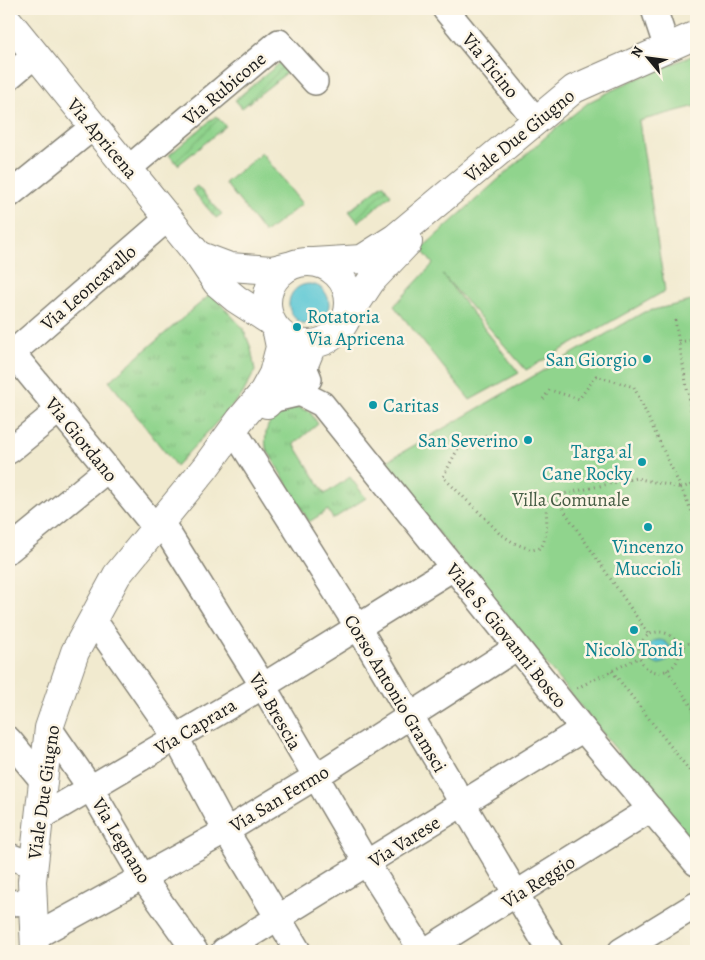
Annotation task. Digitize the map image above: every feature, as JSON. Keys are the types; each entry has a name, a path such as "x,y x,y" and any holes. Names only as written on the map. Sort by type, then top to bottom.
{"main road":[{"name":"Via Apricena","path":"9,22 129,168 198,255 217,283 291,341"},
{"name":"Viale Due Giugno","path":"291,341 266,302 271,284 278,274 301,264 362,260 395,238 574,89 696,35"},
{"name":"Viale Due Giugno","path":"35,944 21,903 32,881 21,861 38,820 49,728 75,652 93,619 118,575 262,394 273,374 280,347 291,341 326,341 338,332 371,281 453,189"},
{"path":"198,255 230,267 272,270 301,264 325,265 336,272 344,283 349,295 349,308 346,320"},
{"name":"Viale Due Giugno","path":"205,468 238,437 270,400 291,341"}],"street":[{"name":"Via Ticino","path":"445,9 536,120"},
{"path":"654,9 667,48"},
{"name":"Via Rubicone","path":"129,168 278,42 315,82"},
{"path":"9,77 35,55"},
{"path":"9,195 93,126"},
{"name":"Via Leoncavallo","path":"10,353 168,218"},
{"name":"Viale S. Giovanni Bosco","path":"291,341 322,404 516,648 696,863"},
{"name":"Via Giordano","path":"10,353 158,525"},
{"name":"Viale S. Giovanni Bosco","path":"270,400 300,393 322,404"},
{"path":"9,451 59,410"},
{"name":"Corso Antonio Gramsci","path":"238,437 358,627 550,951"},
{"path":"9,550 108,469"},
{"name":"Via Brescia","path":"158,525 263,686 366,864 424,951"},
{"name":"Via Caprara","path":"38,820 176,736 263,686 453,568"},
{"path":"93,619 176,736 226,831 277,919 298,951"},
{"name":"Via San Fermo","path":"35,944 315,777 516,648"},
{"name":"Via Legnano","path":"49,728 91,789 143,878 195,951"},
{"name":"Via Varese","path":"224,951 583,729"},
{"path":"9,740 43,781"},
{"name":"Via Reggio","path":"424,951 517,895 651,809"},
{"path":"621,951 696,905"}],"path":[{"path":"675,320 696,440"},
{"path":"679,342 696,339"},
{"path":"543,398 550,390 579,399 596,376 634,387 696,521"},
{"path":"486,435 475,442 462,441 443,477 499,534 532,550 541,548 546,537 546,506 554,496 636,478 681,488 696,483"},
{"path":"554,496 649,634"},
{"path":"654,632 667,633 677,641 679,648 677,661 667,670 654,671 642,663 640,644 649,634 654,632"},
{"path":"679,648 696,640"},
{"path":"577,688 640,657"},
{"path":"667,670 696,713"},
{"path":"612,671 696,779"}],"green space":[{"path":"696,54 696,106 639,121 665,291 526,370 442,274 519,373 470,400 394,306 433,264 421,249 550,133 589,102 629,82"},
{"path":"281,62 289,71 242,108 235,100"},
{"path":"216,116 226,126 178,165 169,155"},
{"path":"262,153 302,204 265,233 225,183"},
{"path":"383,184 391,195 358,222 349,211"},
{"path":"197,186 222,214 216,218 192,190"},
{"path":"211,294 243,328 251,348 255,371 242,395 176,466 109,381"},
{"name":"Villa Comunale","path":"696,300 696,847 382,464 644,312"},
{"path":"297,407 310,412 318,424 294,444 325,494 350,477 366,498 333,519 328,510 309,522 266,448 266,432 271,420 282,412"}],"water":[{"name":"Rotatoria Via Apricena","path":"309,284 320,287 326,293 329,304 326,315 320,321 309,324 298,321 292,315 289,304 292,293 298,287"},
{"path":"659,640 667,644 671,652 667,660 659,664 651,660 647,652 651,644"}],"place":[{"name":"Rotatoria Via Apricena","path":"297,327"},
{"name":"San Giorgio","path":"647,359"},
{"name":"Caritas","path":"373,405"},
{"name":"San Severino","path":"528,440"},
{"name":"Targa al Cane Rocky","path":"642,462"},
{"name":"Vincenzo Muccioli","path":"648,527"},
{"name":"Nicolò Tondi","path":"634,630"}]}
